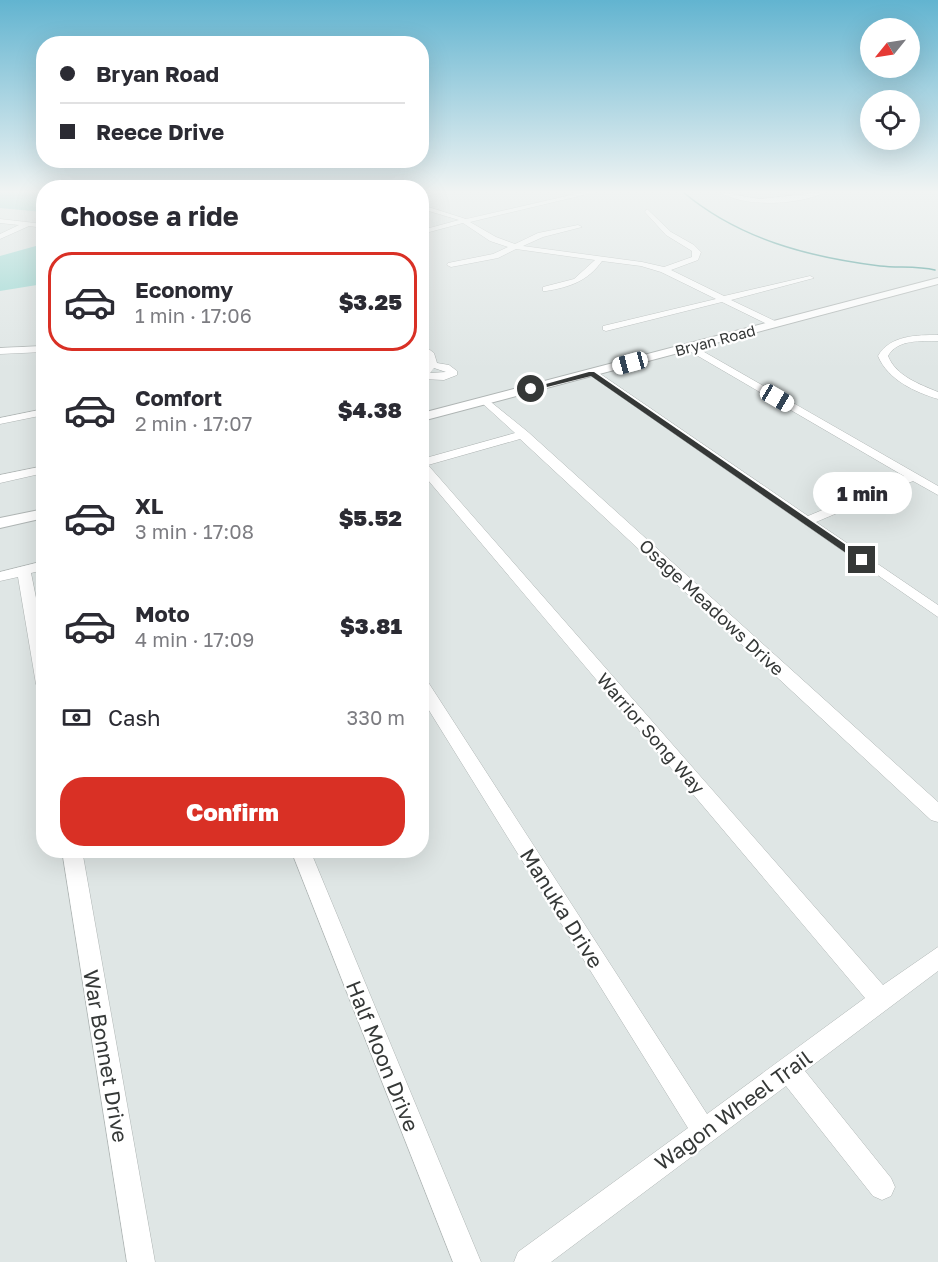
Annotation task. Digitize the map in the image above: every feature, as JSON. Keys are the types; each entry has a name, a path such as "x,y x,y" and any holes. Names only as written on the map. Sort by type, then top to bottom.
{"main road":[{"name":"Bryan Road","path":"429,415 938,281"},
{"path":"0,524 36,515"}],"street":[{"path":"451,265 495,256 506,251"},
{"path":"543,251 642,264 664,270 774,324"},
{"path":"664,270 695,258 696,251"},
{"path":"546,289 574,283 585,278 600,259"},
{"path":"606,328 810,278"},
{"path":"938,338 902,342 887,348 883,356 887,366 895,373 938,396"},
{"path":"688,347 938,491"},
{"path":"0,351 36,349"},
{"path":"429,353 431,355 429,367"},
{"path":"429,376 444,377 453,373 446,367 431,365"},
{"path":"592,373 938,612"},
{"name":"Osage Meadows Drive","path":"486,401 938,814"},
{"path":"0,421 36,414"},
{"path":"429,462 524,434"},
{"path":"0,479 36,471"},
{"name":"Warrior Song Way","path":"429,472 880,999"},
{"path":"806,521 913,477"},
{"path":"0,577 36,567"},
{"path":"24,570 36,638"},
{"name":"Manuka Drive","path":"429,697 703,1130"},
{"name":"War Bonnet Drive","path":"73,858 141,1262"},
{"name":"Half Moon Drive","path":"303,858 467,1262"},
{"name":"Wagon Wheel Trail","path":"528,1262 703,1130 789,1071 880,999 938,958"},
{"path":"789,1071 882,1187"}],"shaded area":[{"path":"18,251 36,251 36,285 0,291 0,256"}],"waterway":[{"path":"801,251 880,266 935,270"}],"route":[{"path":"531,389 592,373 862,560"}]}
